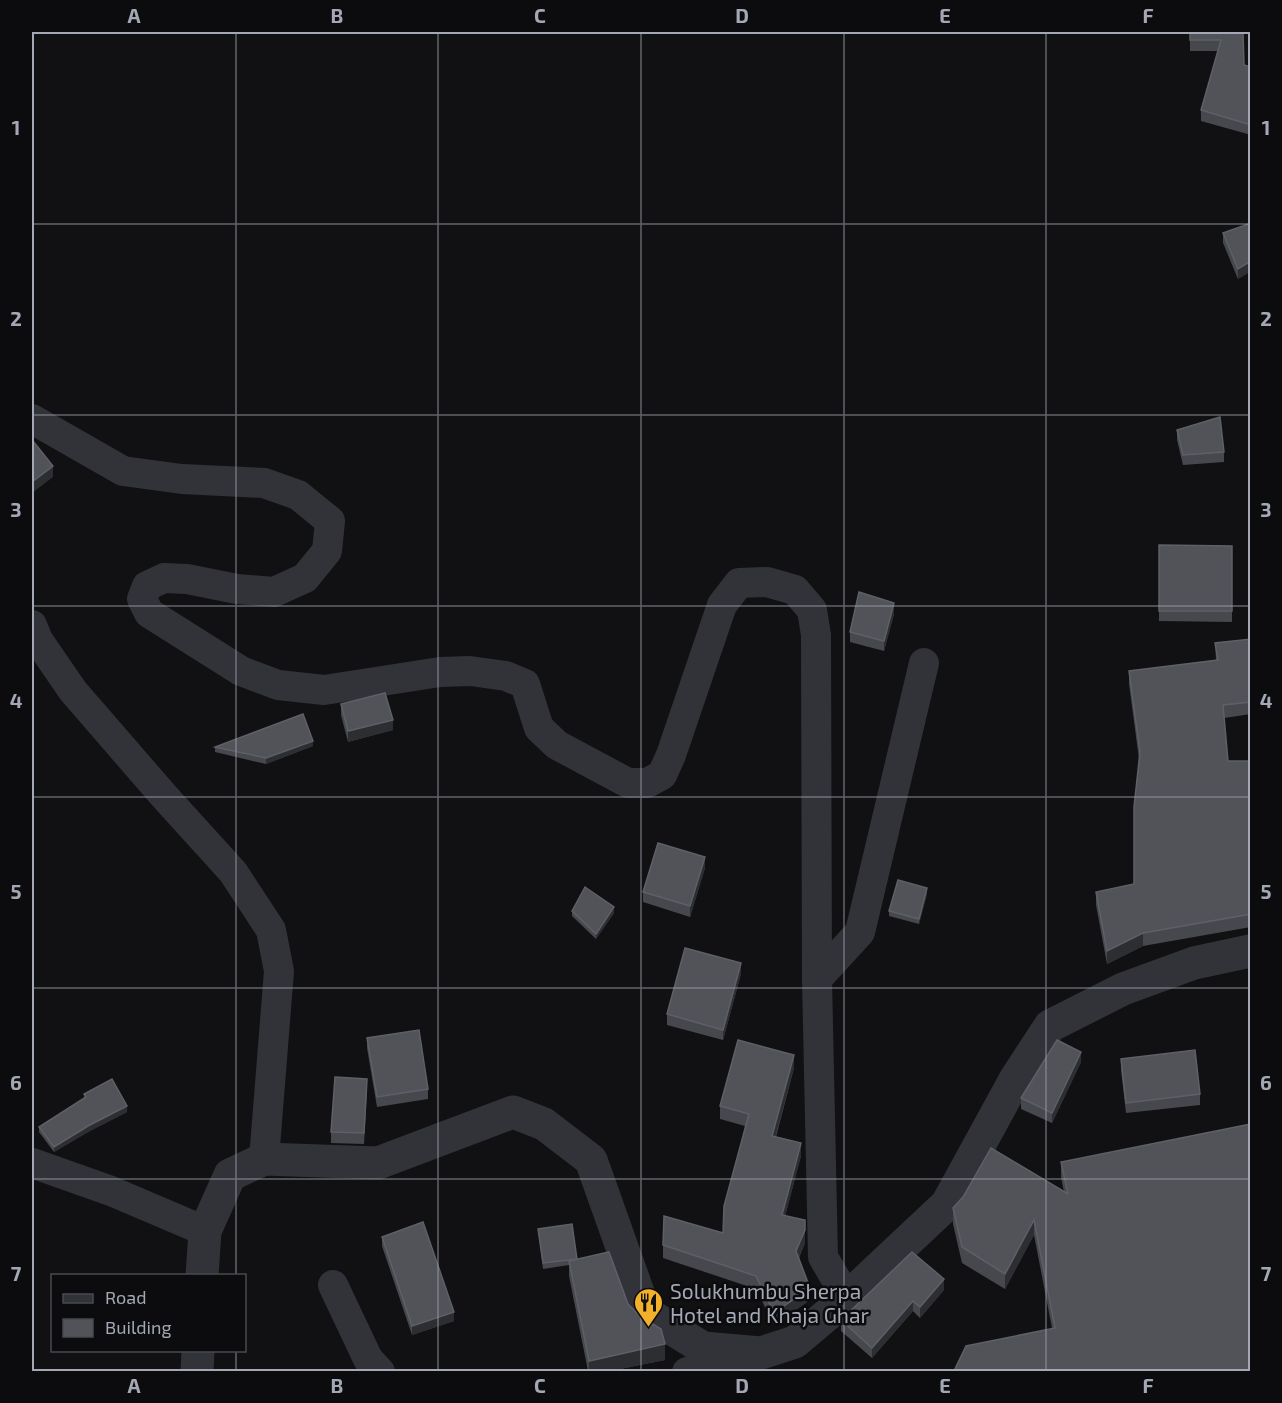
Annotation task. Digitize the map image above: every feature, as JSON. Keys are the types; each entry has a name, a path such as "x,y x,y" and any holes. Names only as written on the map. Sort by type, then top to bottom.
{"street":[{"path":"32,419 123,471 182,479 264,483 298,495 330,521 327,551 305,578 274,592 237,589 187,579 164,578 147,586 142,599 149,613 241,671 278,685 324,690 440,672 470,671 506,676 525,684 538,728 557,745 628,783 647,783 662,775 671,755 722,605 740,583 767,582 795,590 812,610 816,635 816,980 823,1257 847,1298"},
{"path":"32,625 38,640 73,691 233,872 271,930 279,971 264,1158"},
{"path":"816,980 860,932 924,663"},
{"path":"687,1371 761,1353 795,1342 847,1298 947,1204 1017,1078 1050,1026 1123,989 1194,963 1251,951"},
{"path":"202,1274 205,1231 230,1175 264,1158 378,1163 513,1112 544,1124 591,1160 645,1312 704,1348 761,1353"},
{"path":"32,1163 111,1191 205,1231"},
{"path":"333,1285 368,1359 380,1371"},
{"path":"197,1371 198,1352"}],"building":[{"path":"1190,32 1243,32 1244,65 1251,67 1251,125 1201,110 1221,40 1190,40"},
{"path":"1251,223 1251,261 1238,269 1223,233"},
{"path":"1220,417 1224,452 1183,455 1177,430"},
{"path":"32,440 53,466 32,482"},
{"path":"1159,545 1232,546 1232,611 1159,611"},
{"path":"859,592 894,603 884,641 850,632"},
{"path":"1251,639 1251,702 1223,705 1228,761 1251,761 1251,914 1143,933 1107,951 1096,892 1134,884 1134,807 1140,752 1129,671 1218,660 1215,643"},
{"path":"385,693 393,720 348,731 341,704"},
{"path":"303,714 313,741 266,758 215,747"},
{"path":"658,843 705,857 690,906 643,892"},
{"path":"898,880 927,888 919,919 889,911"},
{"path":"585,887 614,907 596,934 572,911"},
{"path":"685,948 741,963 723,1030 667,1014"},
{"path":"419,1030 428,1089 377,1097 367,1038"},
{"path":"738,1040 794,1055 772,1136 801,1143 782,1215 805,1220 805,1230 796,1251 810,1288 774,1313 756,1276 663,1245 664,1216 723,1233 724,1206 749,1114 720,1106"},
{"path":"1057,1040 1081,1052 1052,1113 1021,1098"},
{"path":"1195,1050 1200,1094 1126,1103 1121,1059"},
{"path":"335,1077 367,1079 364,1133 331,1132"},
{"path":"112,1079 127,1106 54,1147 39,1127 86,1097 84,1094"},
{"path":"1251,1124 1251,1371 954,1371 966,1346 1055,1328 1034,1220 1005,1274 962,1247 953,1208 963,1197 991,1148 1068,1194 1061,1162"},
{"path":"423,1222 454,1312 412,1326 382,1237"},
{"path":"572,1224 577,1259 543,1263 538,1229"},
{"path":"609,1252 628,1304 645,1321 661,1329 665,1344 589,1361 569,1261"},
{"path":"912,1252 944,1279 920,1307 913,1301 872,1348 841,1320"}],"place":[{"name":"Solukhumbu Sherpa Hotel and Khaja Ghar","path":"649,1328"}]}
